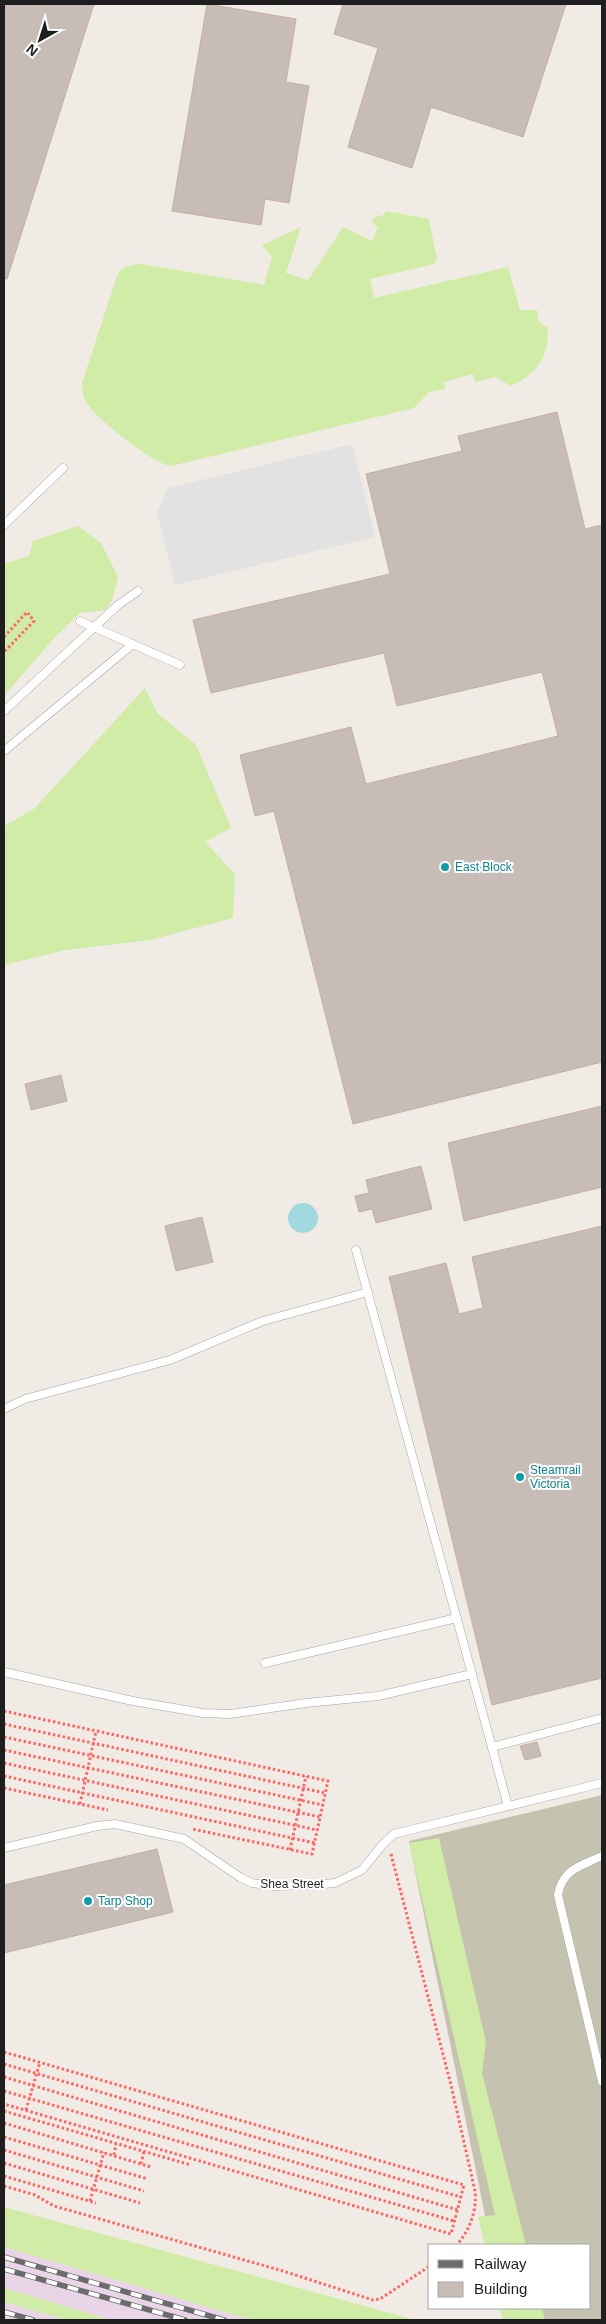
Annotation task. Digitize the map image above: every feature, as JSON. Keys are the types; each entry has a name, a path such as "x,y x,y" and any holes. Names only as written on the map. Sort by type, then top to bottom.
{"lane":[{"path":"4,524 63,468"},
{"path":"4,711 118,605 138,591"},
{"path":"80,621 180,665"},
{"path":"4,751 133,644"},
{"path":"356,1250 508,1806"},
{"path":"4,1409 25,1399 170,1360 263,1321 368,1292"},
{"path":"265,1663 457,1618"},
{"path":"4,1672 133,1701 203,1713 230,1714 306,1702 378,1696 472,1674"},
{"path":"492,1747 602,1718"},
{"path":"394,1834 602,1783"},
{"name":"Shea Street","path":"4,1848 115,1824 184,1839 241,1878 252,1883 274,1886 312,1885 335,1883 362,1870 383,1844 394,1834"},
{"path":"602,1856 570,1871 560,1882 558,1895 602,2081"}],"path":[{"path":"4,637 27,612 34,620 4,652"},
{"path":"4,1711 328,1781 312,1854 185,1827"},
{"path":"4,1724 325,1793"},
{"path":"80,1804 96,1731"},
{"path":"4,1737 323,1805"},
{"path":"4,1750 320,1817"},
{"path":"4,1763 317,1830"},
{"path":"4,1776 315,1843"},
{"path":"290,1850 306,1776"},
{"path":"4,1788 109,1810"},
{"path":"394,1834 390,1844 390,1853 451,2085 476,2191 476,2202 472,2220 459,2244"},
{"path":"4,2052 464,2185 451,2234 4,2104"},
{"path":"26,2110 40,2062"},
{"path":"4,2064 461,2197"},
{"path":"4,2077 458,2210"},
{"path":"4,2091 454,2221"},
{"path":"4,2110 191,2165"},
{"path":"4,2123 151,2167"},
{"path":"4,2137 148,2179"},
{"path":"114,2155 116,2143"},
{"path":"4,2150 144,2191"},
{"path":"141,2164 144,2151"},
{"path":"90,2201 104,2152"},
{"path":"4,2163 140,2203"},
{"path":"4,2176 96,2203"},
{"path":"4,2186 35,2195 54,2206 283,2271 373,2300 380,2299 428,2267"}],"shaded area":[{"path":"352,444 375,537 175,585 157,513 168,488"},
{"path":"602,1795 602,2320 506,2320 503,2309 591,2309 591,2244 491,2244 409,1841"},
{"path":"4,2247 252,2320 111,2320 4,2288"},
{"path":"4,2302 63,2319 66,2320 4,2320"}],"green space":[{"path":"386,211 429,219 437,260 434,264 370,279 374,298 508,267 520,310 537,310 539,322 547,327 547,347 544,355 540,363 527,377 510,386 496,377 475,382 473,374 444,382 445,389 429,392 414,408 171,466 152,458 140,450 103,421 88,405 83,394 82,383 117,276 124,268 142,264 264,285 272,257 262,245 301,227 286,273 308,280 343,227 372,241 378,228 371,221 375,217 384,215"},
{"path":"78,526 101,543 118,577 112,600 106,610 80,613 55,637 4,696 4,564 29,556 33,541"},
{"path":"145,688 157,713 196,745 231,828 205,842 235,874 233,918 150,940 66,950 4,965 4,826 34,809"},
{"path":"439,1838 486,2042 482,2073 526,2244 485,2244 478,2217 495,2215 409,1843"},
{"path":"4,2207 411,2320 252,2320 4,2247"},
{"path":"4,2288 111,2320 66,2320 4,2302"},
{"path":"500,2309 542,2309 545,2320 503,2320"}],"water":[{"path":"303,1203 309,1204 317,1212 317,1224 309,1232 303,1233 297,1232 289,1224 288,1218 289,1212 297,1204"}],"building":[{"path":"4,4 94,4 7,279 4,279"},
{"path":"207,4 296,19 286,82 309,86 289,203 265,199 261,225 172,211"},
{"path":"343,4 566,4 523,137 431,107 412,168 348,147 378,48 334,34"},
{"name":"East Block","path":"557,412 585,529 602,525 602,1062 353,1124 274,811 255,816 240,755 351,727 366,784 558,736 542,672 397,706 384,653 211,693 193,620 390,574 366,474 462,451 458,436"},
{"path":"61,1075 67,1101 31,1110 25,1084"},
{"path":"602,1106 602,1187 464,1221 448,1143"},
{"path":"421,1166 432,1209 376,1223 372,1209 359,1212 355,1196 369,1193 366,1180"},
{"path":"202,1217 213,1262 176,1271 165,1226"},
{"name":"Steamrail Victoria","path":"602,1226 602,1678 492,1705 389,1277 446,1263 459,1314 483,1308 472,1257"},
{"path":"537,1742 541,1756 525,1760 520,1746"},
{"name":"Tarp Shop","path":"157,1849 173,1912 4,1953 4,1885"}],"railway":[{"path":"4,2257 224,2320"},
{"path":"4,2269 185,2320"},
{"path":"4,2312 33,2320"}],"place":[{"name":"East Block","path":"445,867"},
{"name":"Steamrail Victoria","path":"520,1477"},
{"name":"Tarp Shop","path":"88,1901"}]}
